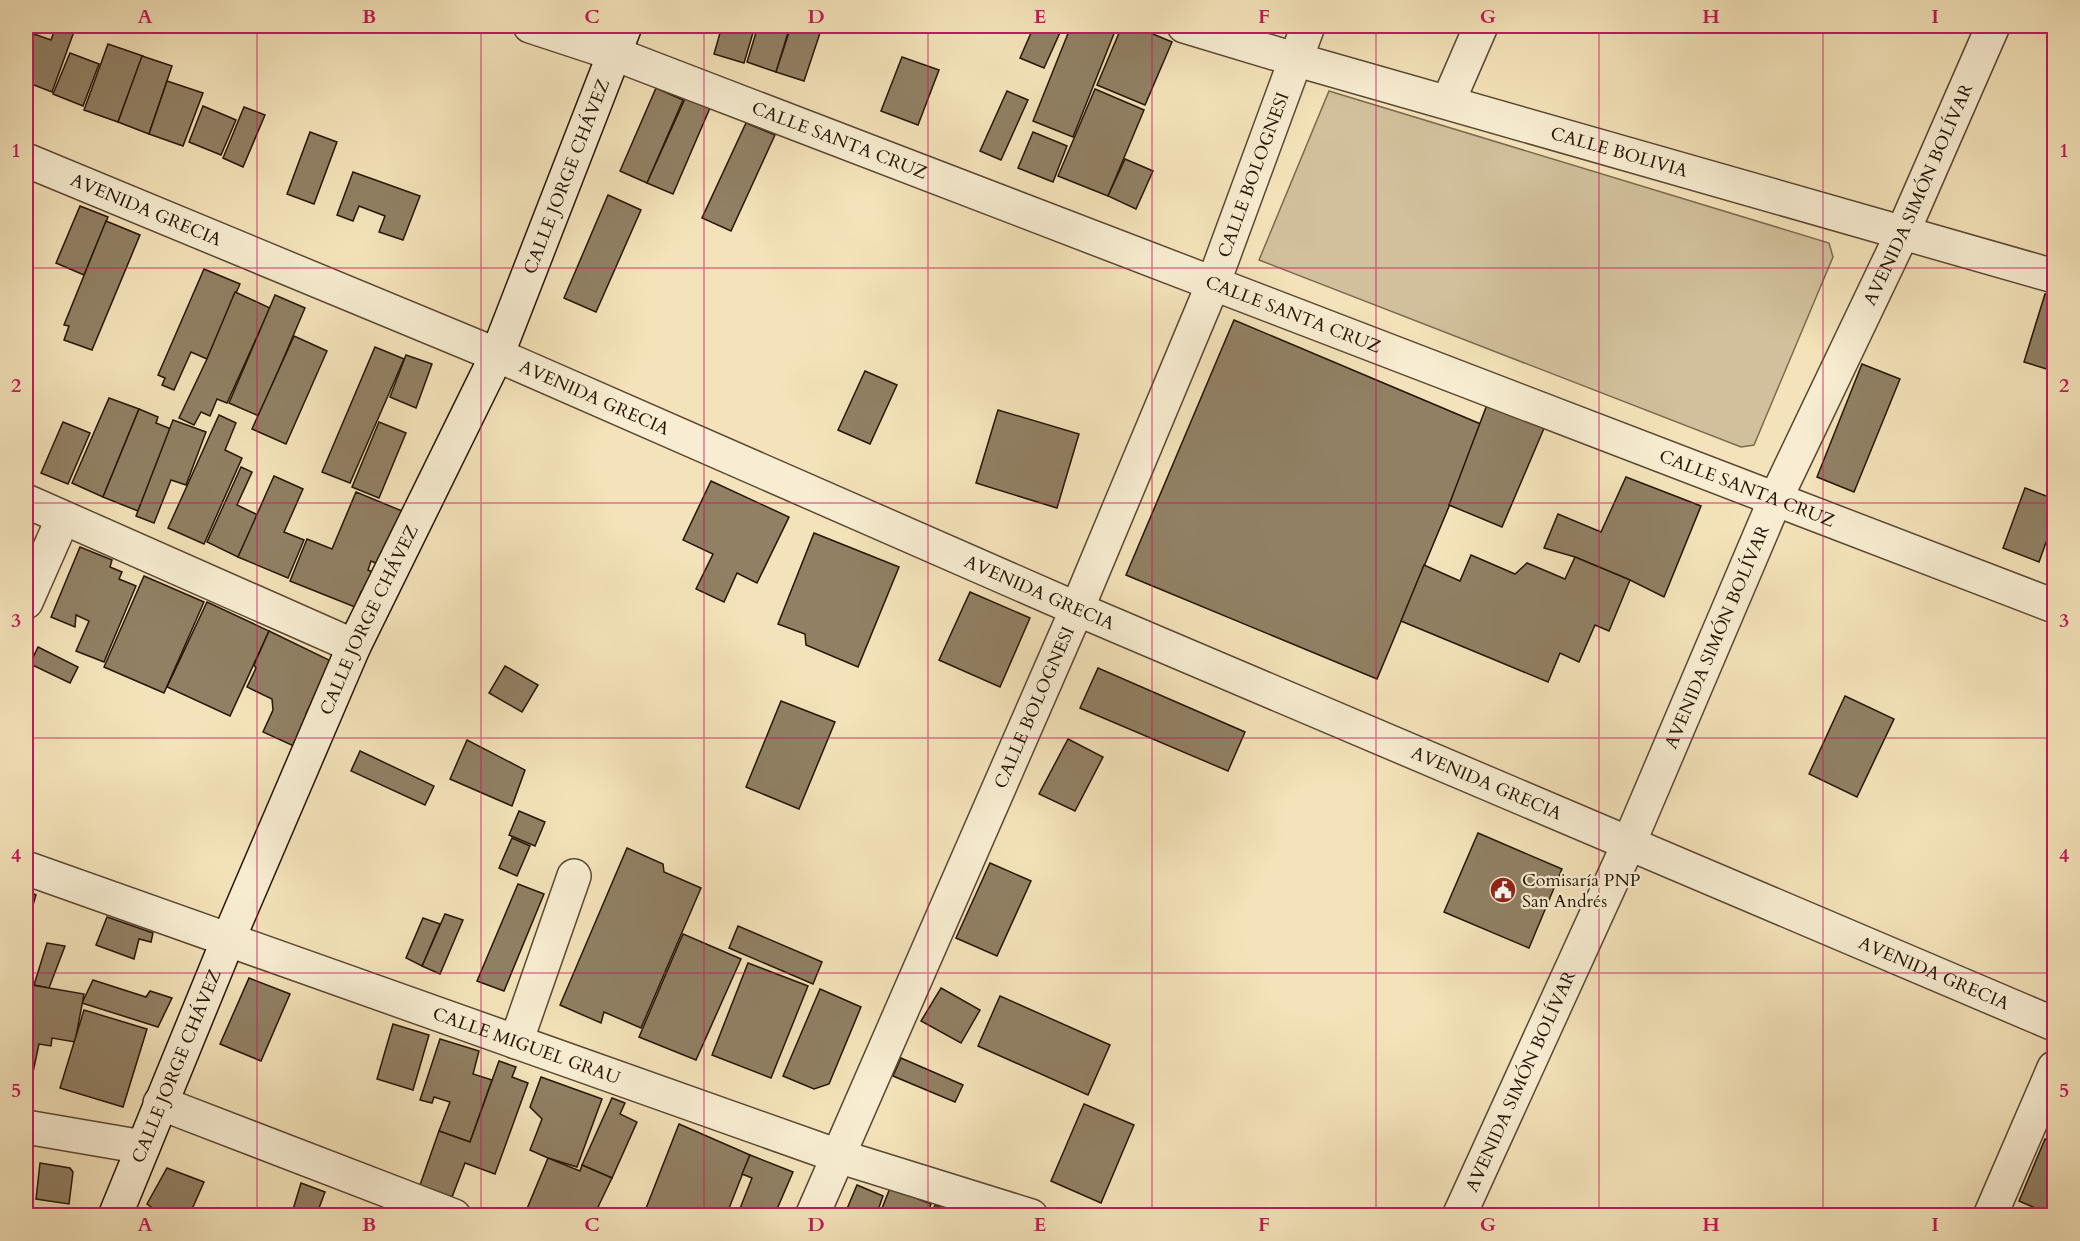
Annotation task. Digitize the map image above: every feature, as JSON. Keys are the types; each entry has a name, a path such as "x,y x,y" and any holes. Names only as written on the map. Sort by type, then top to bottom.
{"street":[{"name":"CALLE SANTA CRUZ","path":"530,26 620,40 1213,284 2055,606"},
{"name":"CALLE BOLIVIA","path":"1184,26 1902,234 2055,276"},
{"name":"CALLE BOLOGNESI","path":"812,1215 1077,609 1213,284 1308,26"},
{"path":"1448,102 1481,26"},
{"name":"AVENIDA SIMÓN BOLÍVAR","path":"1459,1215 1629,843 1775,500 1902,234 1993,26"},
{"name":"CALLE JORGE CHÁVEZ","path":"115,1215 228,940 354,645 497,355 620,40"},
{"name":"AVENIDA GRECIA","path":"26,160 497,355 1077,609 2055,1024"},
{"path":"26,501 354,645"},
{"path":"26,602 63,518"},
{"name":"CALLE MIGUEL GRAU","path":"26,868 838,1156 1031,1215"},
{"path":"516,1042 574,876"},
{"path":"1990,1215 2055,1068"},
{"path":"160,1103 454,1215"},
{"path":"26,1126 143,1146"}],"shaded area":[{"path":"1329,91 1829,243 1833,257 1754,445 1741,447 1259,260"}],"building":[{"path":"26,26 35,26 26,52"},
{"path":"56,26 76,26 52,92 26,82 26,59 34,34 51,40"},
{"path":"722,26 755,26 744,63 714,54"},
{"path":"758,26 790,26 776,72 747,62"},
{"path":"791,26 822,27 804,81 776,72"},
{"path":"1034,26 1063,26 1044,68 1020,58"},
{"path":"1071,26 1117,26 1073,137 1033,121"},
{"path":"1122,26 1134,26 1172,42 1145,105 1097,85"},
{"path":"108,44 143,56 118,122 84,110"},
{"path":"70,53 99,64 83,106 53,94"},
{"path":"142,56 172,66 149,134 118,122"},
{"path":"902,57 939,70 918,125 881,111"},
{"path":"167,81 203,93 183,146 149,134"},
{"path":"656,88 683,100 647,183 620,171"},
{"path":"1095,89 1144,110 1108,196 1058,176"},
{"path":"1007,91 1028,100 1001,160 980,151"},
{"path":"688,92 713,101 673,194 647,183"},
{"path":"203,106 236,120 221,155 189,142"},
{"path":"244,107 265,115 243,167 223,158"},
{"path":"746,123 775,135 731,231 702,218"},
{"path":"310,132 337,142 314,204 287,194"},
{"path":"1033,132 1067,146 1053,182 1018,168"},
{"path":"1125,159 1153,171 1136,209 1108,196"},
{"path":"353,172 420,196 403,240 379,232 385,216 359,206 353,221 337,215"},
{"path":"608,195 641,210 596,312 564,298"},
{"path":"80,206 108,217 84,275 56,263"},
{"path":"106,221 140,235 92,350 64,340 69,326 64,325"},
{"path":"204,269 240,284 207,359 191,352 174,390 162,385 165,378 158,375"},
{"path":"235,292 270,308 227,403 217,399 210,416 201,412 194,425 179,418"},
{"path":"2045,294 2054,297 2054,355 2050,370 2024,362"},
{"path":"275,295 305,308 259,416 229,403"},
{"path":"1234,320 1483,425 1377,679 1126,575"},
{"path":"294,336 327,351 286,444 252,429"},
{"path":"375,347 404,359 350,483 322,472"},
{"path":"406,355 432,364 416,408 390,397"},
{"path":"1862,364 1900,379 1854,492 1817,477"},
{"path":"865,371 897,385 870,444 838,430"},
{"path":"109,398 139,409 103,497 72,483"},
{"path":"1488,402 1545,426 1502,527 1449,505"},
{"path":"139,409 158,417 156,423 171,429 138,511 103,497"},
{"path":"998,410 1079,434 1057,508 976,483"},
{"path":"219,415 236,423 225,450 242,458 204,544 168,528"},
{"path":"173,420 206,432 186,485 171,480 154,523 136,516"},
{"path":"63,422 90,433 68,484 41,473"},
{"path":"379,422 406,433 379,498 352,487"},
{"path":"241,467 252,472 237,505 258,515 238,557 207,542"},
{"path":"274,476 303,489 284,532 304,540 288,578 238,557"},
{"path":"1626,477 1701,506 1664,597 1575,557 1544,548 1558,514 1601,532"},
{"path":"711,481 789,517 757,583 737,573 724,602 696,589 713,554 683,540"},
{"path":"2025,488 2054,499 2054,520 2039,562 2003,548"},
{"path":"356,492 402,511 380,565 371,561 368,570 377,574 369,595 361,592 355,607 290,581 307,539 332,549"},
{"path":"814,533 899,567 858,667 806,645 805,634 778,624"},
{"path":"80,547 112,560 110,567 122,572 119,579 136,586 104,662 76,651 89,621 76,615 75,627 51,617"},
{"path":"1471,555 1515,574 1527,563 1565,579 1575,557 1630,580 1609,631 1595,625 1579,662 1560,653 1548,682 1401,621 1424,565 1460,581"},
{"path":"144,576 204,602 164,693 104,667"},
{"path":"970,592 1030,618 1000,687 939,660"},
{"path":"207,602 269,631 230,716 167,687"},
{"path":"269,631 331,661 306,714 310,716 296,747 263,732 273,710 272,699 247,687"},
{"path":"38,647 78,667 70,683 30,664"},
{"path":"505,666 538,685 522,712 489,693"},
{"path":"1098,668 1245,732 1228,771 1080,708"},
{"path":"1845,696 1894,719 1857,797 1809,774"},
{"path":"781,701 835,722 799,809 746,787"},
{"path":"1068,739 1103,757 1075,811 1039,794"},
{"path":"467,740 525,770 512,806 450,779"},
{"path":"360,751 434,786 425,805 351,771"},
{"path":"519,811 545,822 535,846 509,835"},
{"name":"Comisaría PNP San Andrés","path":"1478,833 1562,869 1529,948 1444,912"},
{"path":"512,838 530,846 517,876 499,868"},
{"path":"627,848 663,864 664,872 701,888 641,1028 604,1012 601,1023 560,1005"},
{"path":"990,863 1031,881 997,956 956,938"},
{"path":"518,884 544,894 504,991 477,981"},
{"path":"26,890 36,895 26,928"},
{"path":"445,914 463,920 440,974 422,966"},
{"path":"107,917 153,933 151,942 139,939 134,959 96,945"},
{"path":"423,918 440,924 422,966 406,958"},
{"path":"738,926 822,962 813,984 729,948"},
{"path":"683,934 741,959 696,1060 639,1037"},
{"path":"47,943 65,946 49,988 34,985"},
{"path":"748,963 808,986 771,1078 712,1055"},
{"path":"249,978 290,994 261,1061 220,1044"},
{"path":"93,980 146,997 150,991 172,998 158,1027 82,1003"},
{"path":"26,984 84,994 75,1042 52,1038 51,1046 39,1044 30,1086 26,1085"},
{"path":"941,988 980,1010 961,1043 921,1021"},
{"path":"820,989 861,1007 829,1084 814,1089 783,1076"},
{"path":"1000,996 1110,1045 1088,1095 978,1046"},
{"path":"84,1010 147,1029 123,1107 60,1088"},
{"path":"393,1024 429,1035 413,1090 377,1079"},
{"path":"440,1039 479,1051 473,1074 492,1080 470,1142 439,1131 450,1102 434,1097 432,1103 420,1100"},
{"path":"901,1058 963,1085 955,1102 893,1076"},
{"path":"499,1061 516,1067 512,1077 528,1083 495,1174 465,1163 452,1197 420,1185 439,1131 470,1142"},
{"path":"541,1077 602,1099 577,1167 530,1150 542,1119 530,1107"},
{"path":"612,1098 625,1103 620,1114 637,1122 612,1178 582,1165"},
{"path":"1084,1104 1134,1125 1101,1203 1051,1181"},
{"path":"679,1124 750,1155 726,1216 643,1216"},
{"path":"2045,1139 2054,1143 2054,1216 2019,1201"},
{"path":"750,1155 793,1172 774,1216 737,1216 752,1178 742,1174"},
{"path":"548,1158 580,1171 582,1165 612,1178 598,1207 619,1216 524,1216"},
{"path":"40,1163 70,1168 73,1172 69,1204 36,1199"},
{"path":"167,1168 204,1182 189,1216 164,1216 147,1204"},
{"path":"301,1183 325,1192 316,1216 291,1216"},
{"path":"857,1185 883,1196 876,1216 844,1216"},
{"path":"890,1188 931,1204 927,1216 879,1216"},
{"path":"935,1205 962,1216 930,1216"}],"place":[{"name":"Comisaría PNP San Andrés","path":"1503,890"}]}
